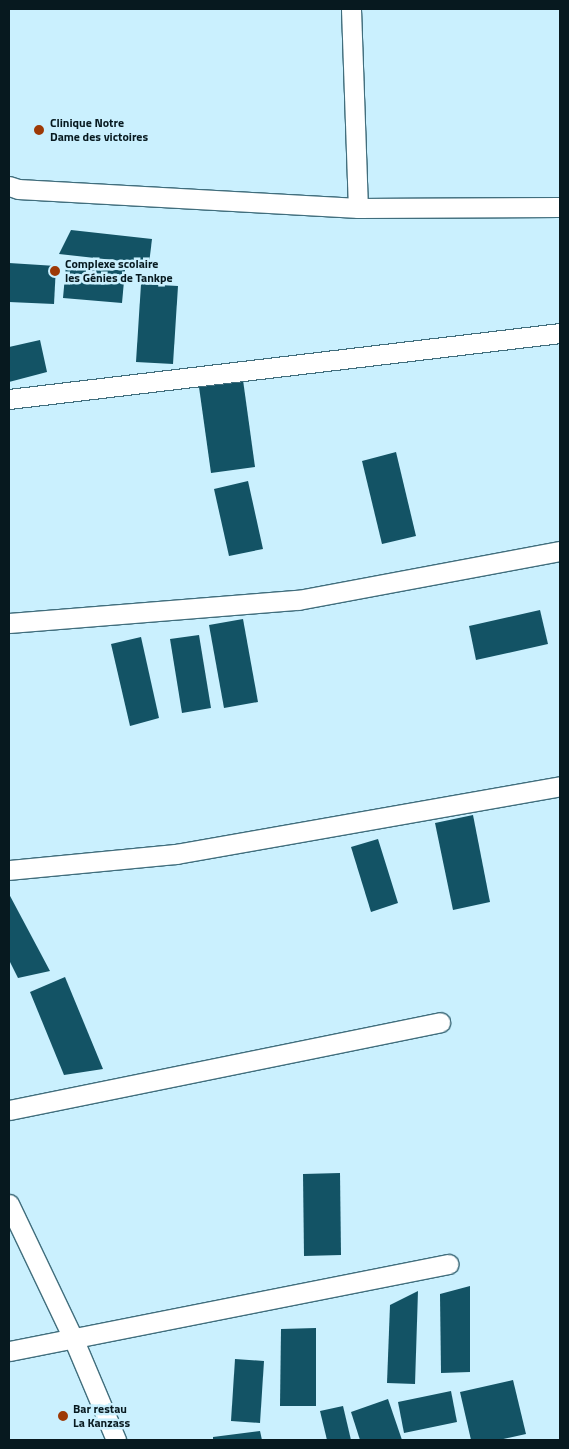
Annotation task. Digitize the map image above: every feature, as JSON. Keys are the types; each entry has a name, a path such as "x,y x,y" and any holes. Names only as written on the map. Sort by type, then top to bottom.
{"street":[{"path":"351,9 358,208"},
{"path":"9,186 18,189 358,208 560,207"},
{"path":"9,399 560,334"},
{"path":"9,623 298,600 560,551"},
{"path":"9,870 176,854 560,786"},
{"path":"9,1110 440,1022"},
{"path":"9,1204 73,1338 116,1440"},
{"path":"9,1351 448,1264"}],"building":[{"path":"71,230 152,239 149,264 59,254"},
{"path":"9,263 56,266 54,304 9,302"},
{"path":"66,265 125,270 122,303 63,298"},
{"path":"141,284 178,286 173,364 136,362"},
{"path":"40,340 47,372 9,382 9,347"},
{"path":"243,380 255,467 211,473 199,387"},
{"path":"396,452 416,536 382,544 362,461"},
{"path":"248,481 263,549 229,556 214,489"},
{"path":"540,610 548,644 476,660 469,626"},
{"path":"243,619 258,702 224,708 209,625"},
{"path":"199,635 211,708 182,713 170,639"},
{"path":"141,637 159,718 130,726 111,644"},
{"path":"473,815 490,902 453,910 435,823"},
{"path":"378,839 398,903 371,912 351,847"},
{"path":"9,894 50,971 18,978 9,960"},
{"path":"65,977 103,1069 64,1075 30,992"},
{"path":"340,1173 341,1255 304,1256 303,1174"},
{"path":"470,1286 470,1372 441,1373 440,1294"},
{"path":"418,1291 415,1384 387,1383 390,1305"},
{"path":"316,1328 316,1406 280,1406 281,1329"},
{"path":"235,1359 264,1361 260,1423 231,1421"},
{"path":"513,1380 526,1434 499,1440 471,1440 460,1392"},
{"path":"451,1391 457,1422 404,1433 398,1402"},
{"path":"388,1399 402,1440 360,1440 351,1412"},
{"path":"343,1406 351,1440 327,1440 320,1411"},
{"path":"260,1431 262,1440 213,1440 213,1437"}],"place":[{"name":"Clinique Notre Dame des victoires","path":"39,130"},
{"name":"Complexe scolaire les Génies de Tankpe","path":"55,271"},
{"name":"Bar restau La Kanzass","path":"63,1416"}]}
